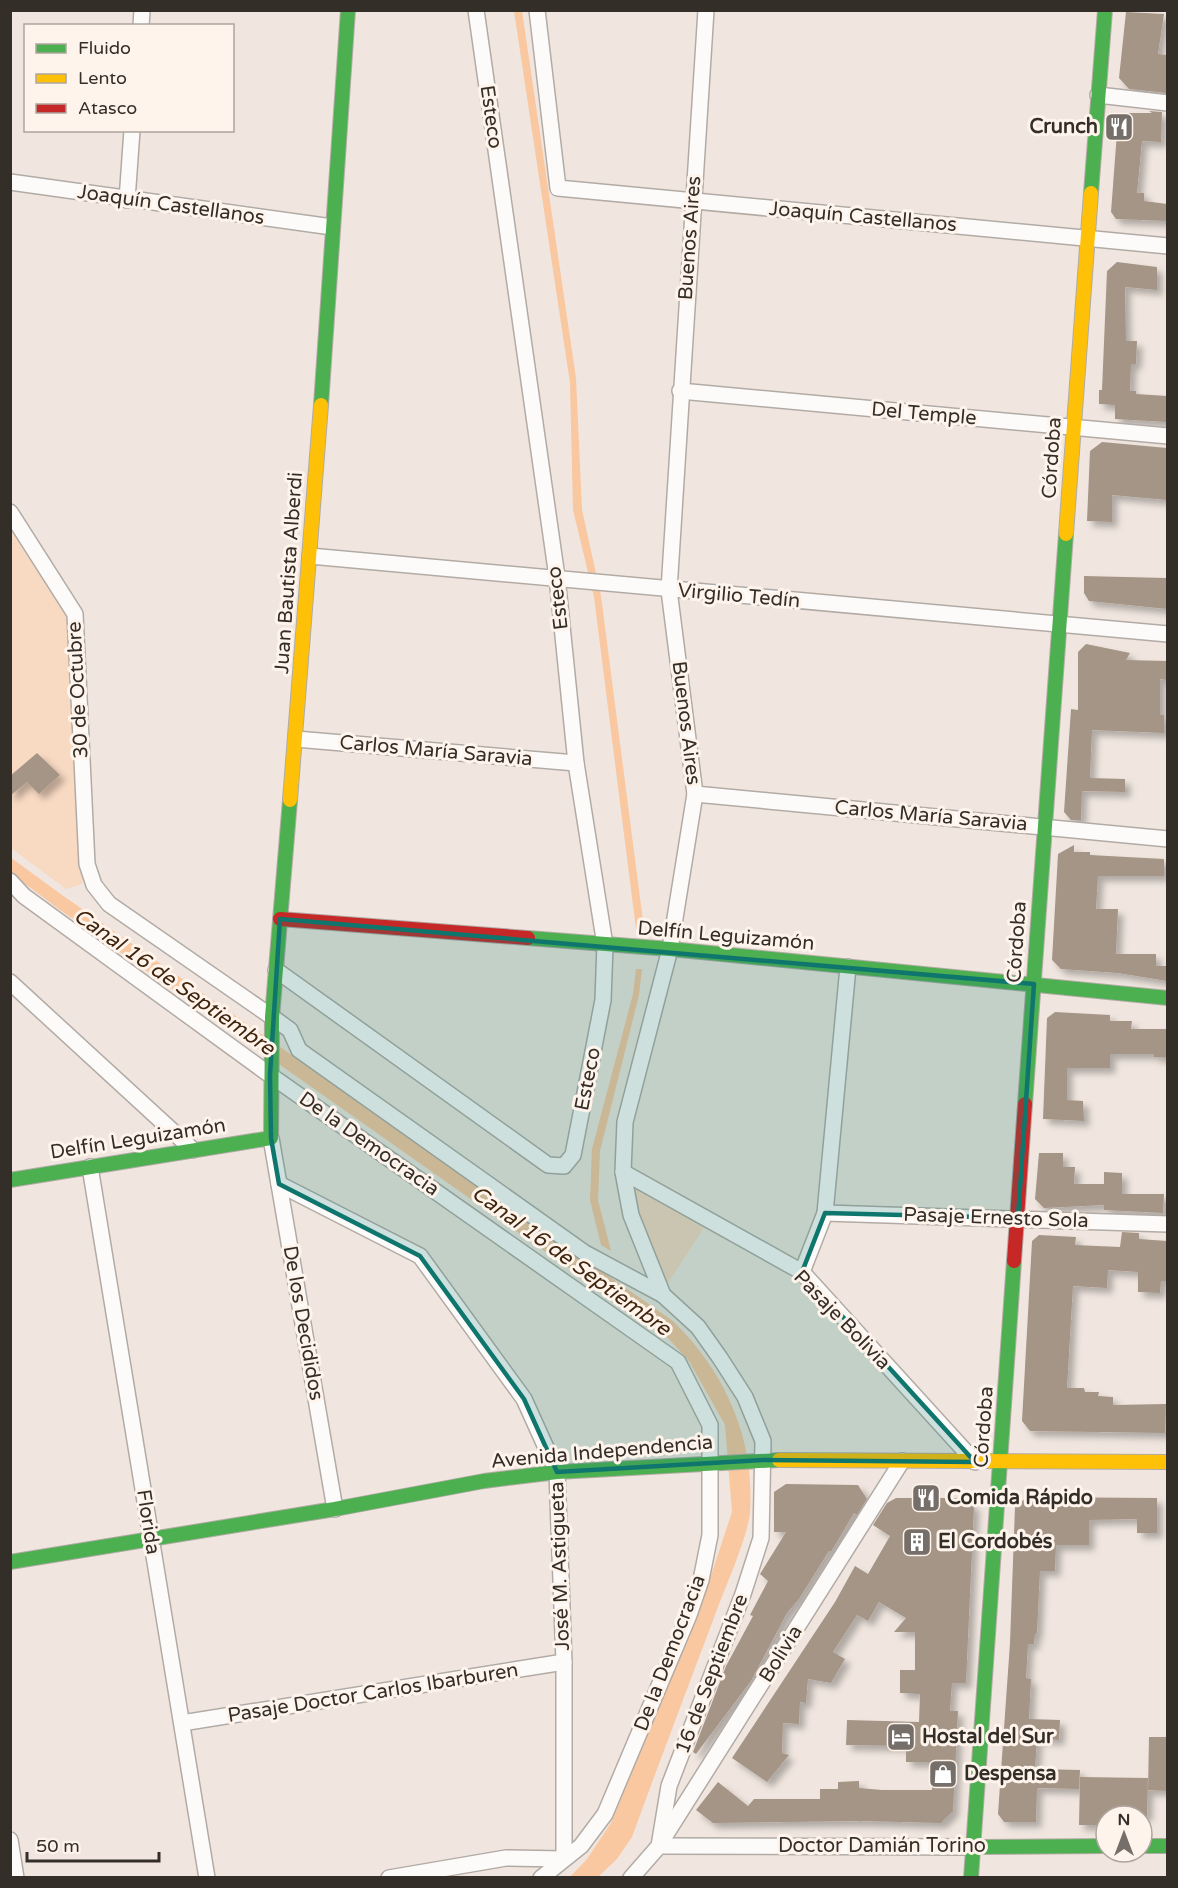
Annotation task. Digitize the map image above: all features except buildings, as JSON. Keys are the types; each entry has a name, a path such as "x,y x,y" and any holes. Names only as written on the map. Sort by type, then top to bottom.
{"main road":[{"name":"Juan Bautista Alberdi","path":"271,1138 272,1017 310,556 348,10"},
{"name":"Córdoba","path":"971,1878 1059,624 1105,10"},
{"name":"Delfín Leguizamón","path":"280,919 670,949 1167,998"},
{"name":"Delfín Leguizamón","path":"10,1180 271,1138"},
{"name":"Avenida Independencia","path":"10,1562 484,1482 557,1472 763,1460 1167,1462"},
{"name":"Doctor Damián Torino","path":"973,1847 1094,1846"}],"street":[{"name":"Esteco","path":"276,970 548,1165 564,1166 573,1155 603,1000 605,945 576,763 557,577 476,10"},
{"name":"Joaquín Castellanos","path":"537,10 558,188 1167,246"},
{"name":"Buenos Aires","path":"706,10 692,201 669,590 694,794 670,949 626,1122 623,1172 631,1215 663,1295 698,1327 745,1397 763,1441 763,1460"},
{"path":"1098,95 1167,103"},
{"path":"127,200 132,132"},
{"name":"Joaquín Castellanos","path":"10,182 332,227"},
{"name":"Del Temple","path":"680,391 1167,436"},
{"name":"30 de Octubre","path":"10,512 75,614 87,864 94,885"},
{"name":"Virgilio Tedín","path":"310,556 1167,634"},
{"name":"Carlos María Saravia","path":"296,740 576,763"},
{"name":"Carlos María Saravia","path":"694,794 1167,839"},
{"name":"De la Democracia","path":"10,882 24,896 270,1075 678,1362 710,1425 710,1535 701,1580 689,1615 605,1814 582,1846 541,1878"},
{"name":"De la Democracia","path":"94,885 109,904 290,1030 299,1050 585,1253 663,1295"},
{"path":"802,1272 825,1213 848,967"},
{"path":"10,982 193,1150"},
{"name":"De los Decididos","path":"271,1138 334,1509"},
{"name":"Florida","path":"90,1167 207,1878"},
{"name":"Pasaje Bolivia","path":"623,1172 802,1272 975,1462"},
{"name":"José M. Astigueta","path":"279,1184 420,1256 524,1398 557,1472 564,1662 564,1859"},
{"name":"Pasaje Ernesto Sola","path":"825,1213 1167,1224"},
{"name":"16 de Septiembre","path":"659,1846 669,1786 743,1594 761,1538 763,1460"},
{"name":"Bolivia","path":"659,1846 902,1461"},
{"name":"Pasaje Doctor Carlos Ibarburen","path":"182,1723 564,1662"},
{"path":"10,1840 16,1878"},
{"path":"631,1878 659,1846"},
{"name":"Doctor Damián Torino","path":"659,1846 973,1847"},
{"path":"389,1878 506,1858 564,1859"}],"highlighted area":[{"path":"280,919 1034,984 1018,1218 825,1213 802,1272 975,1462 763,1460 557,1472 524,1399 420,1256 279,1184 271,1138 270,1075"}],"shaded area":[{"path":"10,529 57,601 68,613 84,867 82,884 66,889 11,848"},
{"path":"628,1178 707,1223 664,1289 634,1214"}],"water":[{"path":"514,11 522,11 576,378 582,510 601,596 644,929 636,929 594,597 573,510 570,383"},
{"name":"Canal 16 de Septiembre","path":"10,857 673,1321 708,1362 722,1384 742,1432 747,1458 750,1512 745,1535 632,1837 617,1859 598,1877 570,1877 587,1859 611,1823 699,1612 732,1512 725,1425 689,1361 668,1338 56,907 11,873"},
{"path":"636,969 642,969 639,995 600,1151 598,1200 611,1251 601,1245 590,1200 592,1149 633,994"}],"traffic: fast":[{"path":"321,405 348,10"},
{"path":"1091,193 1105,10"},
{"path":"1025,1104 1066,534"},
{"path":"10,1180 271,1138 272,1017 290,800"},
{"path":"528,938 670,949 1168,998"},
{"path":"971,1878 1014,1261"},
{"path":"10,1562 335,1509 484,1481 557,1472 779,1460"},
{"path":"973,1847 1094,1846"},
{"path":"1154,1846 1168,1846"}],"traffic: slow":[{"path":"1066,534 1091,193"},
{"path":"290,800 321,405"},
{"path":"779,1460 1168,1462"}],"traffic: jam":[{"path":"280,919 528,938"},
{"path":"1014,1261 1025,1104"}],"place":[{"name":"Crunch","path":"1119,127"},
{"name":"Comida Rápido","path":"926,1498"},
{"name":"El Cordobés","path":"917,1542"},
{"name":"Hostal del Sur","path":"901,1737"},
{"name":"Despensa","path":"943,1774"}]}
